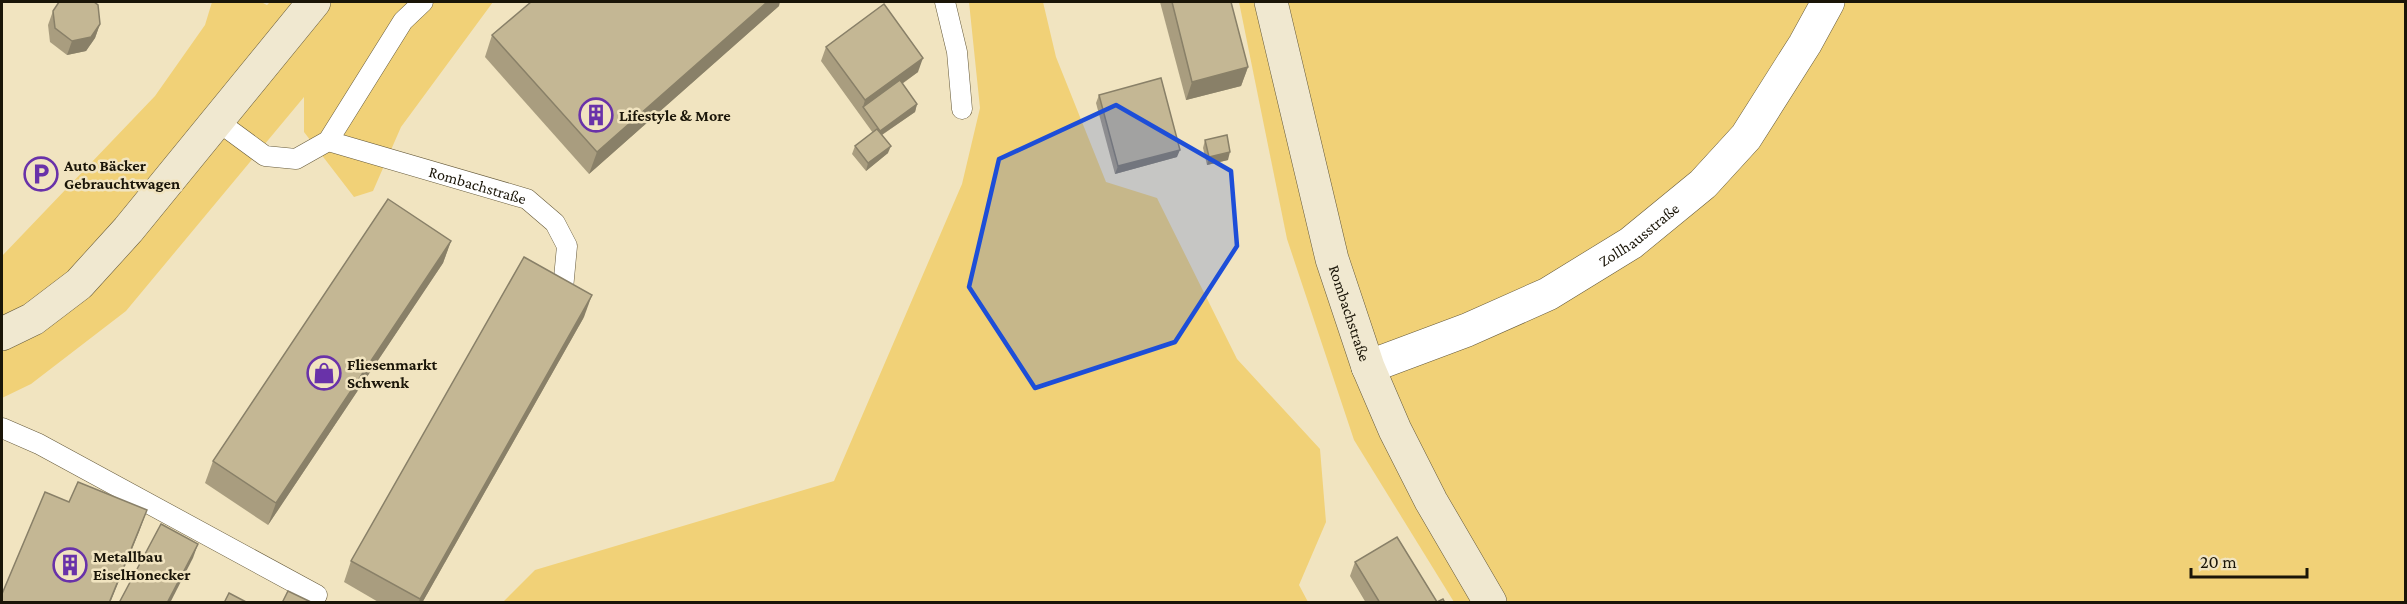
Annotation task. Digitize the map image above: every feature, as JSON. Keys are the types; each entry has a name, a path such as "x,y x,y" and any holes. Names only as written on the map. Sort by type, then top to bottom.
{"main road":[{"path":"2,334 33,319 79,284 128,230 314,2"},
{"name":"Rombachstraße","path":"1270,2 1332,259 1368,367 1395,430 1431,501 1490,603"}],"street":[{"name":"Zollhausstraße","path":"1368,367 1467,330 1548,294 1630,243 1702,184 1746,137 1805,44 1828,2"}],"lane":[{"path":"216,120 265,156 296,159 328,141 403,21 423,2"},
{"path":"945,2 957,52 962,109"},
{"name":"Rombachstraße","path":"328,141 527,199 555,223 567,246 563,289"},
{"path":"2,428 39,444 317,595"}],"highlighted area":[{"path":"1116,105 1231,171 1237,246 1175,342 1035,388 969,287 999,159"}],"shaded area":[{"path":"212,2 261,2 267,5 270,2 493,2 401,127 373,191 354,197 304,132 304,97 126,311 31,384 2,398 2,256 155,96 205,25"},
{"path":"969,2 1043,2 1056,57 1106,182 1157,198 1237,359 1320,449 1326,522 1299,585 1308,602 503,602 535,570 834,481 962,184 980,108"},
{"path":"1239,2 2405,2 2405,602 1454,602 1354,440 1287,239"}],"building":[{"path":"59,2 94,2 98,5 100,24 91,37 72,41 55,28 53,11"},
{"name":"Lifestyle & More","path":"531,2 767,2 597,152 492,35"},
{"path":"1172,2 1231,2 1248,67 1192,82"},
{"path":"884,4 923,58 865,100 826,47"},
{"path":"1161,78 1180,150 1118,166 1099,95"},
{"path":"900,80 917,104 880,131 863,107"},
{"path":"877,129 891,146 868,163 855,146"},
{"path":"1227,135 1230,152 1209,157 1205,140"},
{"name":"Fliesenmarkt Schwenk","path":"388,199 451,241 276,503 213,461"},
{"path":"524,257 592,295 420,599 351,561"},
{"name":"Metallbau EiselHonecker","path":"78,482 147,510 109,603 2,603 2,594 45,492 69,502"},
{"path":"161,524 198,544 167,603 119,603"},
{"path":"1397,537 1437,602 1443,599 1445,603 1380,603 1355,562"},
{"path":"288,591 313,603 282,603"},
{"path":"229,593 248,603 224,603"}],"place":[{"name":"Lifestyle & More","path":"596,115"},
{"name":"Auto Bäcker Gebrauchtwagen","path":"41,174"},
{"name":"Fliesenmarkt Schwenk","path":"324,373"},
{"name":"Metallbau EiselHonecker","path":"70,565"}]}
